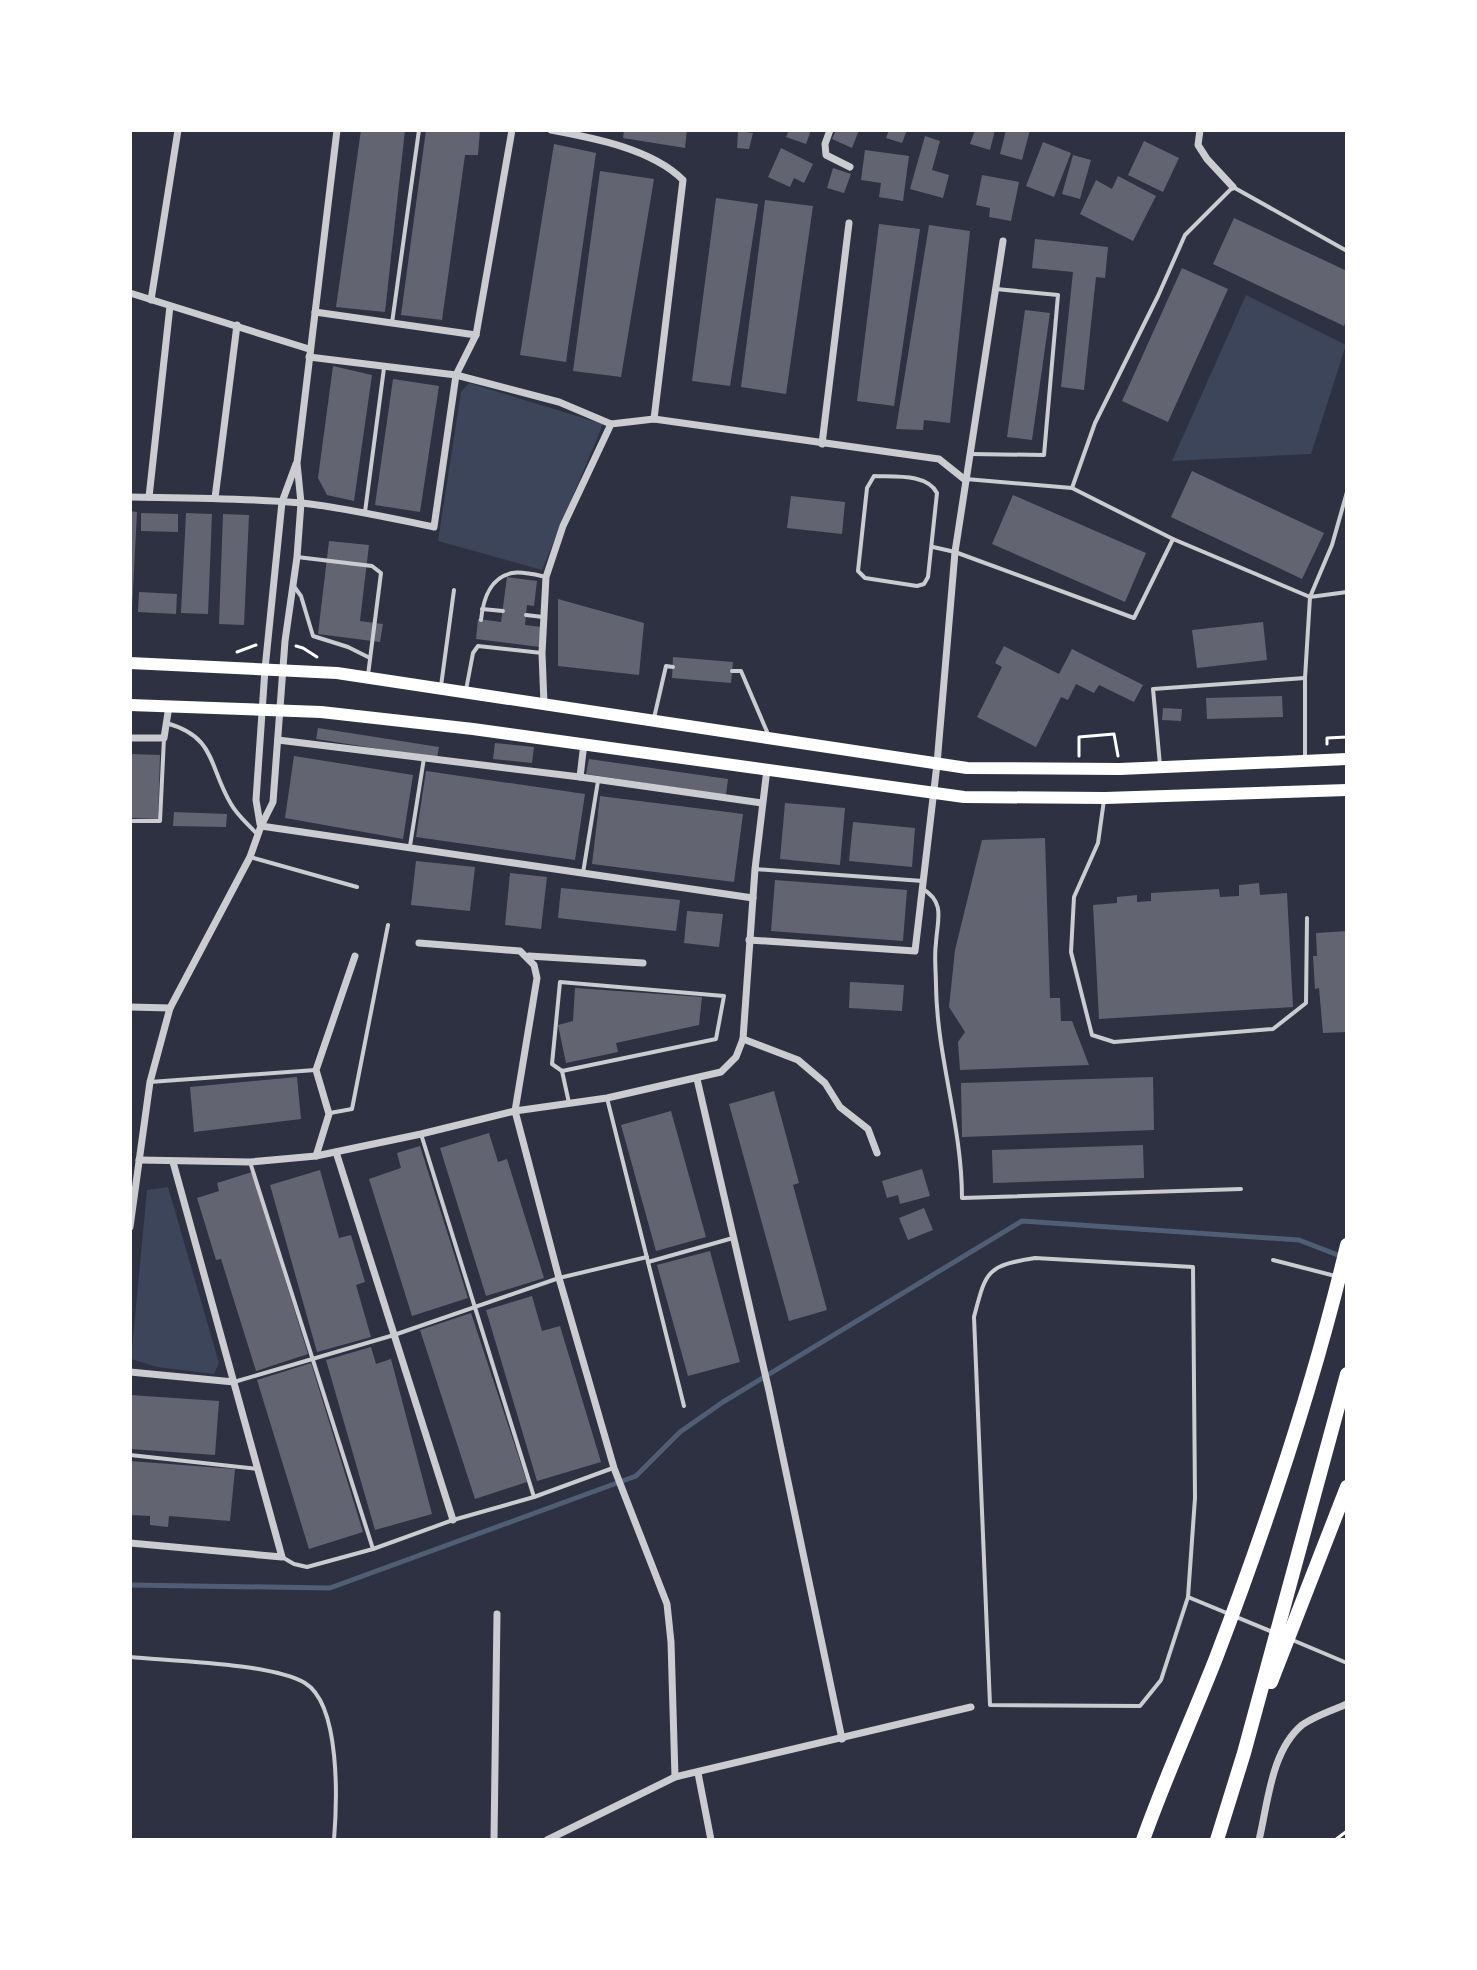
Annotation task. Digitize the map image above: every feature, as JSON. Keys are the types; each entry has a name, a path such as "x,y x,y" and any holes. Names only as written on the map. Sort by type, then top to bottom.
{"highway":[{"path":"1143,1840 1215,1659 1266,1517 1313,1368 1347,1245"},
{"path":"1217,1840 1244,1753 1347,1374"},
{"path":"1244,1753 1347,1487"}],"main road":[{"path":"130,663 284,669 367,677 967,768 1120,769 1347,759"},
{"path":"130,705 321,712 584,743 991,799 1347,790"}],"street":[{"path":"151,300 178,130"},
{"path":"130,1227 133,1178 139,1160 150,1082 170,1008 250,857 273,802 285,645 301,503 297,463 337,130"},
{"path":"130,497 301,503 365,512 434,527 456,375 476,335 512,130"},
{"path":"551,130 598,139 668,165 683,180 654,419"},
{"path":"598,139 606,130"},
{"path":"830,130 825,144 826,155 850,167"},
{"path":"1200,130 1198,145 1233,187"},
{"path":"822,444 849,223"},
{"path":"749,940 915,951 937,764 964,479 1003,241"},
{"path":"130,293 237,325 309,353 456,375 559,402 611,424 654,419 939,459 964,479"},
{"path":"149,497 170,306"},
{"path":"315,312 476,335"},
{"path":"215,498 237,325"},
{"path":"544,704 542,653 546,577 585,474 611,424"},
{"path":"259,830 256,800 267,644 282,502 297,463"},
{"path":"130,738 164,738 169,706"},
{"path":"278,740 598,779 762,803"},
{"path":"580,777 584,743"},
{"path":"139,1160 250,1162 316,1156 515,1111 607,1098 721,1072 736,1057 743,1039 755,869 767,769"},
{"path":"259,830 753,898"},
{"path":"419,943 520,951 529,956 643,963"},
{"path":"316,1156 329,1114 316,1070 355,956"},
{"path":"529,956 537,978 515,1111 615,1471 667,1604 675,1777"},
{"path":"130,1007 170,1008"},
{"path":"743,1039 798,1060 807,1067 825,1083 840,1107 868,1129 877,1153"},
{"path":"697,1079 769,1391 842,1739"},
{"path":"336,1152 453,1520"},
{"path":"130,1543 282,1557 173,1162"},
{"path":"130,1372 234,1382"},
{"path":"494,1840 497,1614"},
{"path":"1259,1840 1275,1773 1288,1742 1304,1723 1347,1704"},
{"path":"547,1840 675,1777 971,1707"},
{"path":"698,1773 711,1840"}],"lane":[{"path":"392,323 419,130"},
{"path":"1072,488 1095,423 1185,235 1233,187 1347,251"},
{"path":"968,454 1044,455 1058,295 995,289"},
{"path":"365,512 384,366"},
{"path":"874,476 917,479 934,487 937,493 932,547 928,577 924,584 917,586 861,576 858,571 867,488 874,476"},
{"path":"964,479 1072,488 1173,539 1310,597 1347,592"},
{"path":"1305,761 1305,678 1310,597 1332,545 1347,492"},
{"path":"932,547 955,552 1134,618 1173,539"},
{"path":"297,557 372,566 381,573 367,677"},
{"path":"481,620 483,597 494,583 512,573 546,577"},
{"path":"293,585 305,604 313,636 370,658"},
{"path":"440,688 454,590"},
{"path":"482,609 503,611"},
{"path":"526,615 544,617"},
{"path":"466,692 473,653 479,639"},
{"path":"478,646 542,653"},
{"path":"653,721 666,666 673,667"},
{"path":"732,671 741,671 770,739"},
{"path":"1160,765 1153,689 1305,678"},
{"path":"166,723 186,728 208,748 233,808 259,830"},
{"path":"130,821 160,821 164,738"},
{"path":"410,849 424,758"},
{"path":"583,873 598,779"},
{"path":"1105,798 1098,843 1074,897 1071,938 1071,952 1092,1035 1114,1042 1273,1029 1306,1003 1307,918"},
{"path":"250,857 357,887"},
{"path":"755,869 923,885 934,897 940,916 936,943 936,1015 962,1159 962,1198 1241,1189"},
{"path":"329,1114 352,1109 388,925"},
{"path":"562,1071 716,1039 724,996 560,982 552,1064 562,1071 570,1105"},
{"path":"150,1082 316,1070"},
{"path":"607,1098 684,1406"},
{"path":"421,1134 534,1497"},
{"path":"250,1162 373,1549"},
{"path":"234,1382 394,1335 559,1278 733,1238"},
{"path":"1035,1258 1193,1267 1195,1498 1188,1597 1161,1680 1140,1706 990,1705 974,1317 984,1278 1006,1262 1035,1258"},
{"path":"1273,1260 1347,1279"},
{"path":"130,1455 258,1469"},
{"path":"282,1557 307,1567 373,1549 453,1520 615,1471"},
{"path":"1188,1597 1347,1663"},
{"path":"130,1657 253,1669 306,1683 318,1697 332,1738 337,1789 334,1840"}],"path":[{"path":"228,667 231,655 247,646 267,644"},
{"path":"285,645 303,648 319,658 318,672"},
{"path":"1079,737 1114,734 1120,769"},
{"path":"1335,1840 1347,1831"}],"shaded area":[{"path":"1246,295 1346,345 1311,454 1172,461"},
{"path":"469,383 603,424 542,570 438,541 461,392"},
{"path":"168,1187 219,1363 214,1374 157,1367 131,1359 147,1190"}],"building":[{"path":"361,130 405,130 385,312 336,307"},
{"path":"426,130 480,130 478,155 465,155 442,320 401,315"},
{"path":"624,130 687,130 685,148 623,138"},
{"path":"789,130 811,130 806,144 786,137"},
{"path":"836,130 859,130 852,148 832,139"},
{"path":"889,130 907,130 902,143 886,138"},
{"path":"975,130 995,130 990,150 970,144"},
{"path":"1006,130 1030,130 1022,160 1000,154"},
{"path":"738,131 753,133 749,149 737,148"},
{"path":"925,136 940,141 932,170 949,175 943,198 910,189"},
{"path":"1144,141 1179,158 1163,192 1128,175"},
{"path":"1043,142 1071,153 1054,197 1026,186"},
{"path":"554,144 596,153 566,362 520,355"},
{"path":"781,148 813,164 804,183 794,178 790,187 768,177"},
{"path":"865,150 909,156 903,201 879,197 881,183 861,180"},
{"path":"1073,155 1091,160 1080,199 1062,194"},
{"path":"833,168 851,174 844,193 827,188"},
{"path":"600,171 654,179 621,377 573,371"},
{"path":"982,175 1019,182 1011,221 989,217 990,208 976,205"},
{"path":"1118,176 1156,196 1133,241 1080,214 1096,180 1112,189"},
{"path":"716,198 758,204 730,386 692,381"},
{"path":"765,200 813,206 786,394 741,387"},
{"path":"1234,218 1347,271 1347,319 1344,326 1213,264"},
{"path":"879,224 920,229 894,406 857,401"},
{"path":"929,225 970,231 950,423 924,420 923,430 896,429"},
{"path":"1035,239 1108,247 1105,278 1096,277 1084,390 1061,387 1073,272 1032,268"},
{"path":"1182,268 1228,289 1168,422 1122,401"},
{"path":"1025,310 1050,313 1032,440 1007,437"},
{"path":"333,366 372,375 354,501 327,495 318,478"},
{"path":"393,379 439,386 420,512 375,505"},
{"path":"1192,471 1324,533 1302,579 1171,517"},
{"path":"1013,495 1146,553 1125,602 992,544"},
{"path":"791,496 845,502 842,534 787,528"},
{"path":"130,511 137,512 132,609 130,609"},
{"path":"141,513 178,514 178,532 141,531"},
{"path":"186,513 212,514 208,614 181,613"},
{"path":"223,514 249,515 244,625 219,624"},
{"path":"329,541 369,545 360,621 383,624 380,642 318,634"},
{"path":"507,577 537,581 534,606 527,605 525,625 542,627 540,647 476,639 478,619 501,622"},
{"path":"139,592 177,594 176,614 138,612"},
{"path":"558,599 644,623 639,675 558,666"},
{"path":"1263,622 1267,660 1197,668 1192,630"},
{"path":"1004,646 1059,674 1072,649 1143,685 1134,702 1099,685 1094,693 1076,684 1068,700 1061,697 1036,747 977,717 1002,667 995,663"},
{"path":"673,657 733,662 731,683 672,678"},
{"path":"1282,696 1283,717 1207,719 1206,698"},
{"path":"1163,708 1182,709 1181,721 1162,720"},
{"path":"318,728 439,747 437,758 316,739"},
{"path":"495,743 534,747 532,763 493,759"},
{"path":"130,754 160,755 158,819 130,818"},
{"path":"294,756 413,775 403,839 285,818"},
{"path":"589,759 728,779 726,795 586,774"},
{"path":"426,771 585,794 575,860 416,837"},
{"path":"600,796 743,814 734,882 592,864"},
{"path":"785,803 845,808 840,865 780,859"},
{"path":"174,812 227,814 226,827 173,826"},
{"path":"853,822 915,828 912,867 849,861"},
{"path":"1045,838 1050,998 1060,998 1061,1021 1072,1021 1089,1065 960,1070 958,1042 965,1032 949,1007 955,950 982,840"},
{"path":"416,861 475,867 470,911 411,905"},
{"path":"510,873 547,877 541,929 505,925"},
{"path":"775,880 907,890 903,941 771,931"},
{"path":"1259,883 1260,895 1287,893 1293,1007 1099,1019 1093,905 1117,903 1117,897 1137,895 1137,902 1151,901 1151,893 1219,889 1220,897 1239,896 1239,885"},
{"path":"561,888 680,900 676,931 558,918"},
{"path":"687,911 723,914 719,947 684,943"},
{"path":"1347,931 1347,1032 1323,1033 1319,988 1315,989 1313,956 1317,956 1316,933"},
{"path":"850,982 904,985 902,1011 849,1008"},
{"path":"575,988 702,997 699,1025 616,1043 618,1052 566,1063 558,1025 573,1021"},
{"path":"297,1077 301,1119 194,1132 190,1087"},
{"path":"1153,1077 1154,1130 962,1137 961,1083"},
{"path":"774,1091 799,1183 793,1185 827,1310 789,1321 729,1104"},
{"path":"671,1111 706,1237 656,1251 621,1125"},
{"path":"489,1133 498,1162 507,1159 544,1278 486,1296 440,1148"},
{"path":"1143,1145 1144,1178 993,1183 992,1150"},
{"path":"420,1146 468,1298 412,1316 369,1179 401,1168 397,1153"},
{"path":"922,1169 930,1196 900,1204 898,1195 887,1198 882,1181"},
{"path":"320,1170 339,1238 351,1235 365,1282 356,1285 371,1337 317,1352 270,1185"},
{"path":"252,1172 308,1354 256,1371 221,1259 216,1260 197,1198 219,1191 217,1183"},
{"path":"924,1208 933,1230 908,1240 899,1218"},
{"path":"710,1251 740,1362 688,1376 657,1265"},
{"path":"532,1296 542,1331 560,1326 601,1462 537,1481 486,1310"},
{"path":"471,1313 527,1482 475,1499 420,1330"},
{"path":"371,1347 376,1364 391,1359 432,1514 375,1530 326,1360"},
{"path":"311,1363 363,1532 309,1549 257,1380"},
{"path":"130,1395 219,1401 215,1455 130,1449"},
{"path":"130,1461 235,1469 230,1521 169,1516 168,1527 150,1525 150,1516 130,1515"}],"waterway":[{"path":"130,1585 330,1588 636,1476 680,1432 723,1402 1022,1221 1299,1240 1343,1257"}]}
